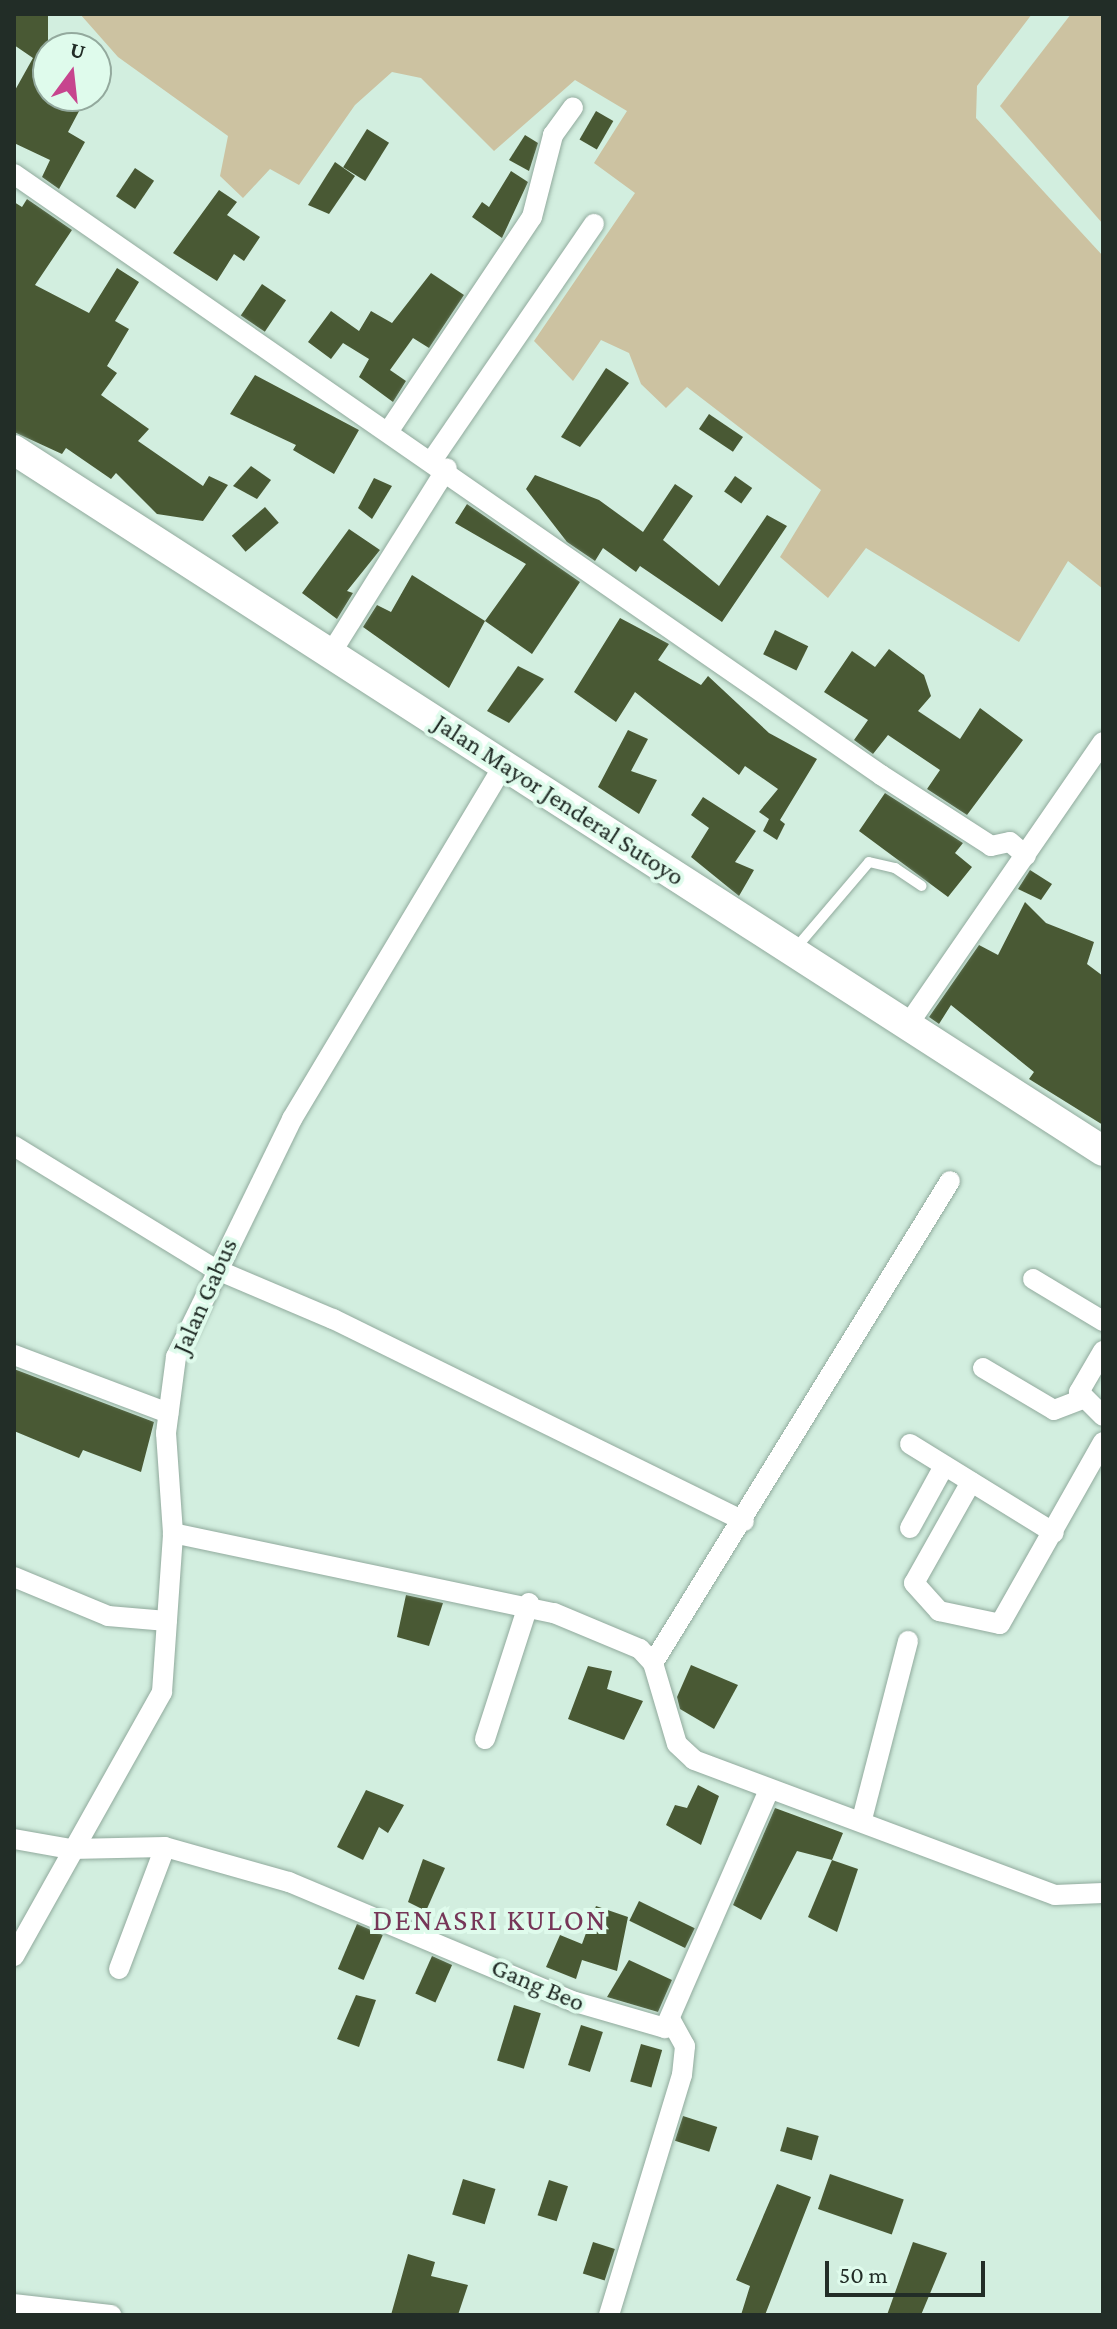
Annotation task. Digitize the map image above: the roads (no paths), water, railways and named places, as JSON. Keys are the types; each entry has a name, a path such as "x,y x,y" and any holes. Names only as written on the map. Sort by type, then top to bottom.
{"main road":[{"name":"Jalan Mayor Jenderal Sutoyo","path":"14,450 1103,1151"}],"street":[{"path":"390,429 532,217 553,135 573,107"},
{"path":"14,174 390,429 881,775 994,848 1018,849"},
{"path":"331,653 440,464 594,224"},
{"path":"899,1021 1018,849 1103,742"},
{"name":"Jalan Gabus","path":"14,1956 71,1849 162,1692 173,1568 168,1413 176,1357 219,1259 292,1119 504,765"},
{"path":"14,1146 333,1319 744,1521"},
{"path":"653,1663 744,1521 950,1181"},
{"path":"1033,1279 1103,1321"},
{"path":"1103,1351 1079,1384 1082,1399 1103,1416"},
{"path":"14,1355 168,1413"},
{"path":"983,1368 1054,1410 1082,1399"},
{"path":"971,1482 915,1575 918,1593 939,1611 1000,1624 1103,1442"},
{"path":"910,1444 943,1468 1054,1533"},
{"path":"935,1541 902,1523 943,1468"},
{"path":"173,1533 529,1603 627,1642 653,1663 677,1744 694,1760 769,1790 862,1819 938,1856 1055,1895 1103,1893"},
{"path":"173,1568 209,1539"},
{"path":"14,1577 97,1613 167,1621"},
{"path":"485,1739 529,1603"},
{"path":"862,1819 908,1641"},
{"path":"609,2315 682,2075 685,2046 671,2021 769,1790"},
{"name":"Gang Beo","path":"14,1839 71,1849 165,1847 289,1882 646,2028 671,2021"},
{"path":"119,1969 165,1847"},
{"path":"14,2304 111,2315"}],"lane":[{"path":"794,950 869,862 895,868 922,886"}],"district":[{"name":"DENASRI KULON","path":"490,1920"}]}
